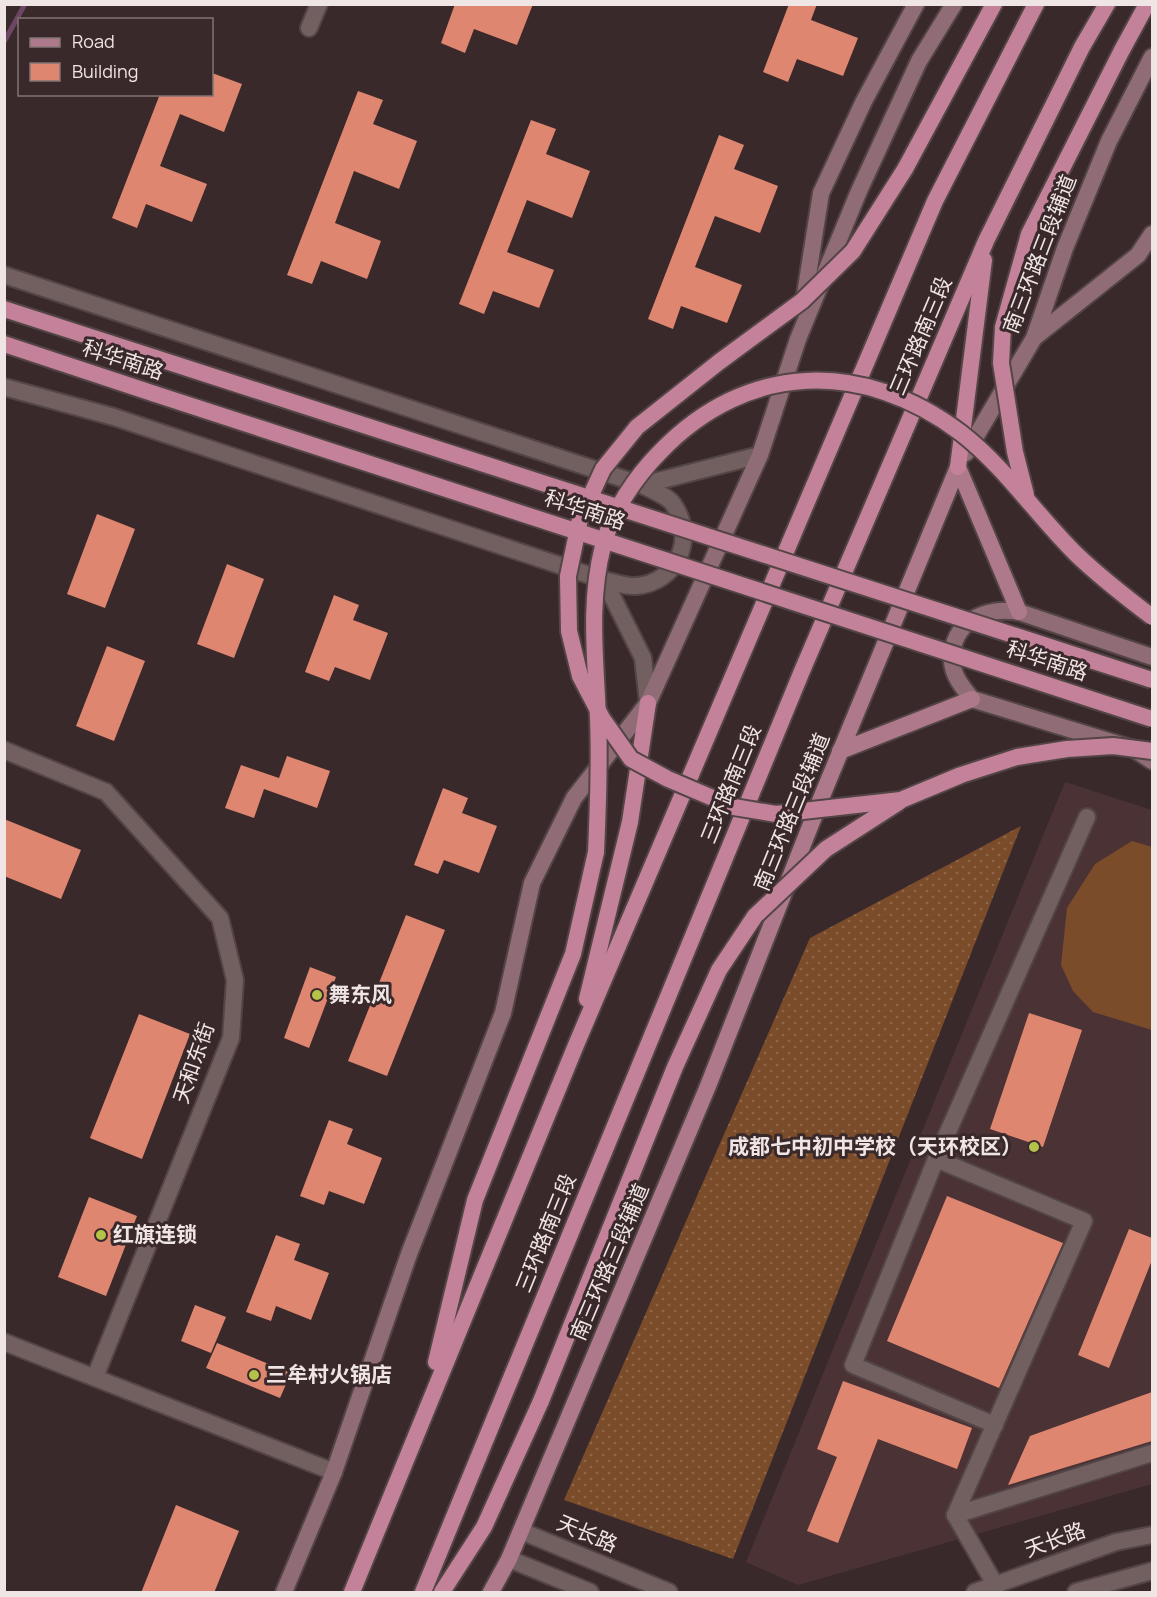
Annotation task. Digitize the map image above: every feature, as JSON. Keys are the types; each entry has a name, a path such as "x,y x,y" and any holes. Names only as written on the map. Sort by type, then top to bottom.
{"highway":[{"path":"901,800 776,814 734,807 668,779 631,759 602,718 580,675 569,630 568,576 580,519 603,469 637,427 718,362 802,301 853,251 905,169 994,4"},
{"name":"三环路南三段","path":"352,1593 576,1045 935,201 1036,4"},
{"name":"三环路南三段","path":"423,1593 802,671 986,241 1082,46 1107,4"},
{"path":"1026,496 1001,363 1003,327 1029,234 1147,4"},
{"path":"958,467 986,241"},
{"name":"科华南路","path":"4,309 1152,680"},
{"name":"科华南路","path":"4,344 1152,719"},
{"path":"424,1414 475,1200 573,954 596,852 598,729 593,654 594,599 603,545 621,504 644,468 680,431 715,406 756,387 803,380 861,386 905,400 961,433 1026,496 1076,554 1152,617"},
{"path":"576,1045 630,822 648,703"},
{"path":"442,1593 484,1527 541,1401 675,1067 719,970 755,916 826,849 901,800 961,775 1017,758 1066,748 1113,746 1152,751"}],"main road":[{"path":"798,339 821,193 864,101 916,4"},
{"path":"284,1593 334,1472 409,1254 503,1013 532,883 574,798 648,703 760,455 798,339 859,191 919,61 954,4"},
{"name":"南三环路三段辅道","path":"491,1593 521,1531 708,1086 840,751 958,467 1034,338 1065,248 1105,152 1152,57"},
{"path":"1034,338 1138,255 1152,234"},
{"path":"958,467 1019,612"},
{"path":"1152,657 1019,612 1002,609 984,612 967,622 956,640 952,662 959,683 972,699 1134,749 1152,761"},
{"path":"840,751 972,699"}],"street":[{"path":"309,27 319,4"},
{"path":"4,275 642,485 672,502 683,524 684,545 672,572 652,584 633,586 604,580 114,417 4,387"},
{"path":"4,352 42,357"},
{"path":"642,485 760,455"},
{"path":"604,580 643,658 648,703"},
{"name":"天和东街","path":"4,750 106,792 220,918 235,980 231,1038 95,1377"},
{"path":"995,1425 853,1365 936,1159 1087,817"},
{"path":"936,1159 1084,1221 955,1515"},
{"path":"4,1342 334,1472"},
{"path":"955,1515 1152,1454"},
{"path":"955,1515 996,1586"},
{"name":"天长路","path":"521,1531 669,1593"},
{"name":"天长路","path":"975,1593 1116,1542 1152,1535"},
{"path":"509,1559 590,1593"},
{"path":"1076,1593 1152,1571"}],"shaded area":[{"name":"成都七中初中学校（天环校区）","path":"1065,782 1152,810 1152,1484 798,1585 746,1562"},
{"path":"1021,826 733,1559 564,1500 810,938"},
{"path":"1132,841 1152,847 1152,1030 1093,1012 1073,991 1061,965 1067,908 1095,864"}],"building":[{"path":"455,4 533,4 517,45 474,29 465,53 441,43"},
{"path":"789,4 817,4 811,20 858,38 843,76 797,59 788,82 763,72"},
{"path":"213,73 242,84 224,132 180,114 160,166 207,184 192,222 146,204 137,228 112,218 159,96 213,96"},
{"path":"358,91 383,100 373,124 417,141 399,189 354,171 335,223 381,241 367,279 321,261 312,284 287,275"},
{"path":"531,120 556,129 546,154 590,171 572,218 527,200 507,252 554,270 539,308 493,291 484,314 459,304"},
{"path":"719,135 744,145 734,169 778,186 760,233 715,216 695,267 742,285 727,323 681,306 673,329 648,319"},
{"path":"97,514 135,529 105,608 67,594"},
{"path":"227,564 264,579 234,658 197,644"},
{"path":"334,595 359,605 353,620 388,633 370,680 335,667 329,681 305,672"},
{"path":"107,646 145,661 114,741 76,726"},
{"path":"287,756 330,771 317,808 264,789 254,818 225,808 241,765 279,778"},
{"path":"443,788 468,798 462,813 497,826 479,873 444,860 438,874 414,865"},
{"path":"4,819 81,850 61,899 4,876"},
{"path":"406,915 445,930 387,1076 348,1061"},
{"path":"310,967 336,977 309,1048 284,1038"},
{"path":"1029,1013 1082,1030 1043,1147 990,1129"},
{"path":"139,1014 190,1034 142,1159 90,1138"},
{"path":"329,1120 353,1129 347,1144 382,1158 364,1204 329,1191 324,1205 300,1196"},
{"path":"947,1196 1063,1243 999,1388 887,1341"},
{"path":"89,1197 137,1216 106,1296 58,1277"},
{"path":"1129,1229 1152,1238 1152,1260 1109,1368 1078,1355"},
{"path":"276,1235 300,1244 294,1260 329,1273 311,1320 276,1306 271,1321 246,1312"},
{"path":"195,1305 226,1317 211,1353 181,1341"},
{"path":"217,1343 291,1373 280,1398 206,1368"},
{"path":"843,1381 972,1428 957,1469 878,1439 838,1543 807,1531 837,1457 817,1449"},
{"path":"1152,1392 1152,1441 1008,1485 1030,1436"},
{"path":"176,1505 239,1531 214,1593 141,1593"}],"waterway":[{"path":"4,42 25,4"}],"place":[{"name":"舞东风","path":"317,995"},
{"name":"成都七中初中学校（天环校区）","path":"1034,1147"},
{"name":"红旗连锁","path":"101,1235"},
{"name":"三牟村火锅店","path":"254,1375"}]}
